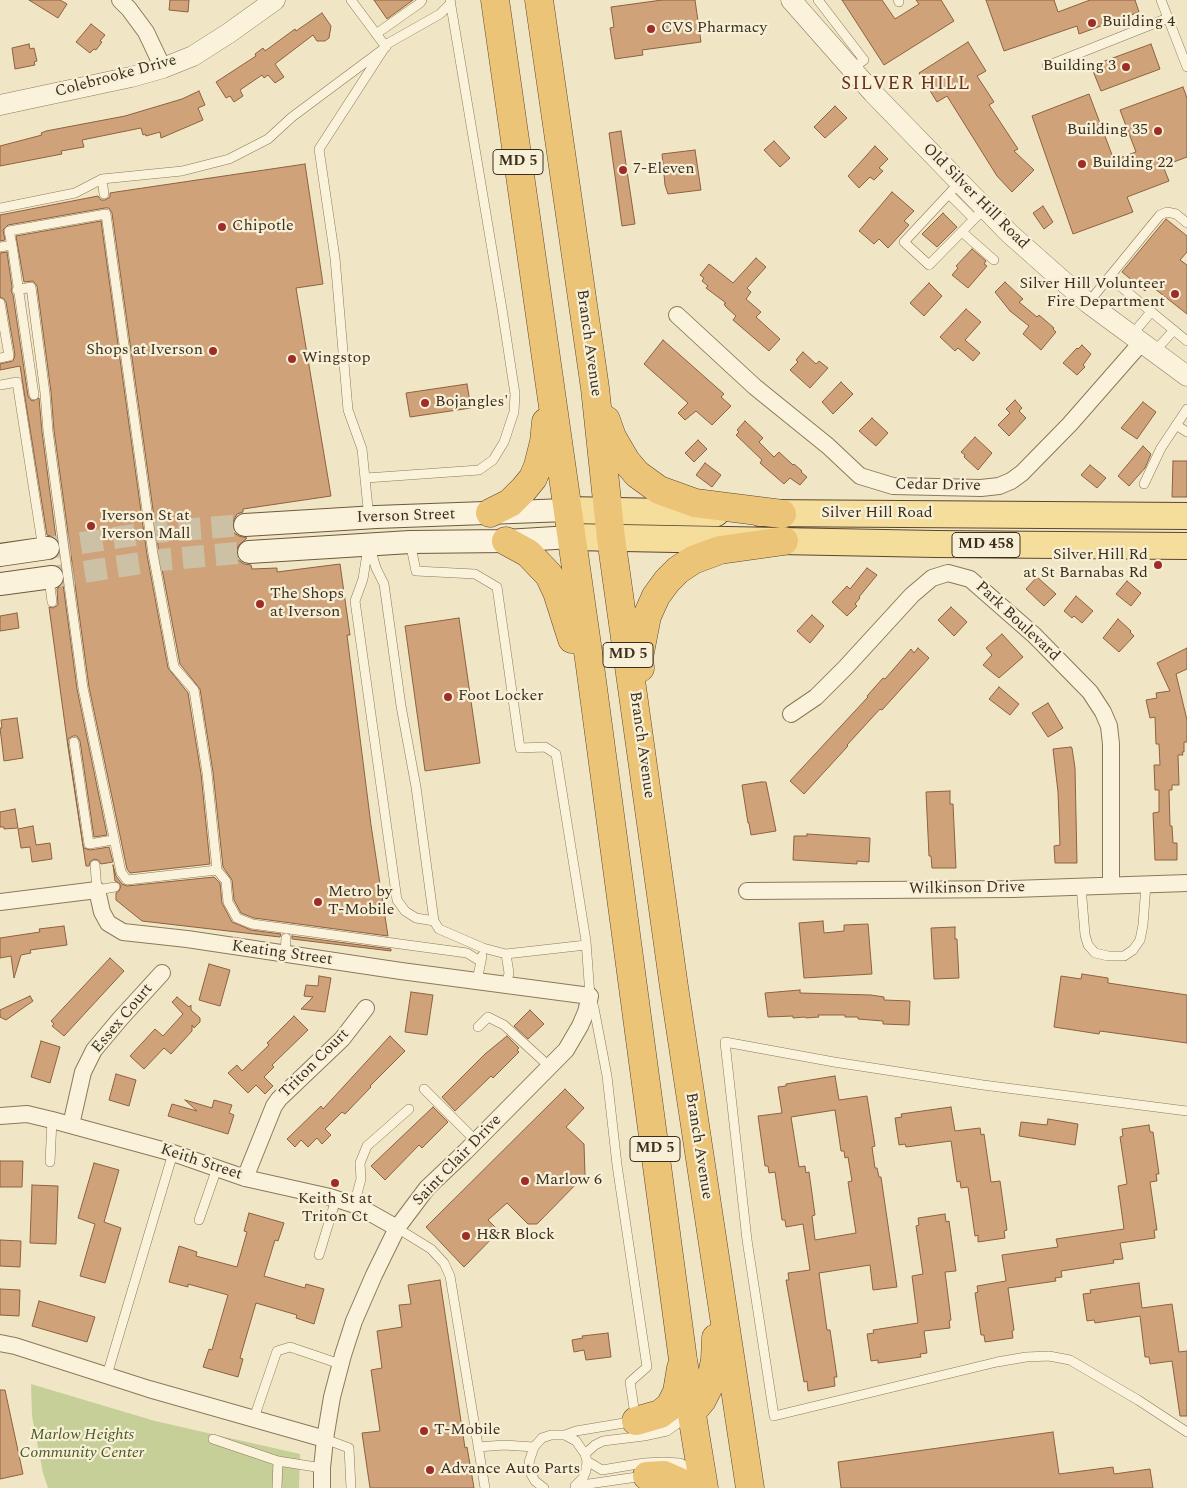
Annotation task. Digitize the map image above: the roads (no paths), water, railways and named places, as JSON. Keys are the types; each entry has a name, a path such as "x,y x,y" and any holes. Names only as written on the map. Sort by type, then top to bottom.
{"highway":[{"name":"MD 5","path":"495,0 598,724 701,1485"},
{"name":"Branch Avenue","path":"539,0 595,388 610,538 645,772 678,1016 750,1488"},
{"path":"490,513 510,503 524,489 538,466 544,442 549,380"},
{"path":"595,388 612,438 630,466 645,481 669,495 694,503 782,514"},
{"path":"506,541 528,553 549,575 569,627 598,724"},
{"path":"645,772 639,657 647,616 656,596 667,580 693,560 720,550 784,541"},
{"path":"692,1412 702,1400 710,1384 716,1360 712,1241"},
{"path":"636,1421 660,1414 670,1406 677,1392 683,1360"},
{"path":"646,1476 664,1475 682,1483 701,1485"}],"main road":[{"name":"Silver Hill Road","path":"567,510 782,514 1187,516"},
{"name":"Iverson Street","path":"245,525 567,510"},
{"name":"Silver Hill Road","path":"571,537 1187,546"},
{"name":"Iverson Street","path":"249,552 410,542 506,541 571,537"},
{"path":"0,555 45,548"},
{"path":"0,584 51,577"}],"street":[{"path":"120,0 146,32 163,68"},
{"name":"Colebrooke Drive","path":"0,105 122,79 163,68 193,56 229,34 275,0"},
{"name":"Old Silver Hill Road","path":"802,4 852,69 954,188 979,214 1010,234 1088,303 1185,374"},
{"name":"Cedar Drive","path":"677,315 755,387 828,446 860,476 892,486 981,488 999,486 1011,481 1070,424 1142,344"},
{"name":"Park Boulevard","path":"791,714 816,697 912,595 932,578 948,573 970,579 1034,635 1090,692 1104,712 1109,726 1111,744 1111,885"},
{"name":"Wilkinson Drive","path":"747,891 1013,889 1187,883"},
{"path":"0,902 96,890"},
{"name":"Keating Street","path":"96,890 102,912 108,923 123,932 286,946 477,981 590,996"},
{"name":"Essex Court","path":"70,1125 83,1072 94,1050 162,973"},
{"name":"Saint Clair Drive","path":"322,1488 325,1440 340,1364 354,1321 397,1228 427,1188 550,1067 573,1040 586,1012 590,996"},
{"name":"Triton Court","path":"245,1178 274,1106 342,1039 366,1008"},
{"name":"Keith Street","path":"0,1116 27,1114 173,1153 245,1178 354,1205 397,1228"},
{"path":"0,1343 325,1440"}],"lane":[{"path":"351,0 386,47"},
{"path":"376,34 422,0"},
{"path":"818,0 864,60 852,69"},
{"path":"1161,0 1187,67"},
{"path":"369,518 362,449 348,410 335,258 319,150 387,44 440,14 450,1"},
{"path":"366,478 479,470 493,460 504,442 514,412 515,394 498,282 450,1"},
{"path":"1047,66 1168,18"},
{"path":"0,208 75,193 102,179 182,171 229,159 268,139 292,117 386,47"},
{"path":"102,179 104,194"},
{"path":"954,188 904,242 930,265 979,214"},
{"path":"1088,303 1160,215 1167,212 1176,214 1187,223"},
{"path":"34,395 9,231 106,214 153,554 174,667 194,690 207,773 217,870 226,881 228,902 237,918 252,924 466,952 480,961"},
{"path":"962,232 994,260"},
{"path":"0,247 12,245"},
{"path":"1109,277 1187,341"},
{"path":"18,290 31,287 48,431 83,688 121,872 128,880 217,870"},
{"path":"0,303 9,356 0,358"},
{"path":"1142,344 1151,312"},
{"path":"1142,344 1174,330"},
{"path":"0,385 17,382 45,548"},
{"path":"1144,484 1161,448 1187,409"},
{"path":"1176,425 1187,432"},
{"path":"410,542 416,572 475,574 497,587 520,748 545,747 556,754 586,945 590,996 608,1076 620,1185 646,1367 630,1382 636,1421 576,1431 565,1435 551,1435 542,1438 534,1447 529,1462 531,1474 535,1481 544,1488"},
{"path":"369,544 376,568 384,584 401,706 416,787 434,921 439,929 484,948 506,954 586,945"},
{"path":"369,544 356,601 397,900 405,911 416,918 434,921"},
{"path":"51,577 52,602"},
{"path":"74,742 89,844 113,840"},
{"path":"95,865 96,890 115,887"},
{"path":"1082,886 1088,945 1095,953 1108,956 1124,956 1133,950 1140,940 1146,884"},
{"path":"477,981 484,948"},
{"path":"506,954 509,973 506,985"},
{"path":"478,1027 488,1016 504,1025 550,1067"},
{"path":"1187,1111 983,1085 834,1062 725,1042 747,1240 774,1416 997,1362 1026,1357 1049,1356 1070,1360 1138,1400 1187,1432"},
{"path":"424,1088 476,1141"},
{"path":"354,1205 362,1179 360,1163 367,1146 409,1110"},
{"path":"50,1162 52,1120"},
{"path":"107,1375 173,1153"},
{"path":"199,1220 217,1168"},
{"path":"320,1255 336,1199"},
{"path":"397,1228 431,1249 444,1262 450,1276 485,1488"},
{"path":"254,1418 277,1351 290,1347 340,1364"},
{"path":"574,1487 583,1478 586,1457 595,1445 603,1441 644,1436 666,1430 681,1422 692,1412"},
{"path":"565,1435 576,1441 586,1457 602,1470 644,1463 680,1463 701,1485"},
{"path":"213,1439 278,1461 322,1468"},
{"path":"325,1440 349,1448 351,1488"},
{"path":"478,1447 504,1445 534,1447"},
{"path":"277,1488 278,1461"},
{"path":"574,1487 646,1476"}],"tunnel":[{"path":"48,548 154,532 245,525"},
{"path":"52,577 160,560 249,552"}],"place":[{"name":"Building 4","path":"1092,23"},
{"name":"CVS Pharmacy","path":"651,29"},
{"name":"Building 3","path":"1126,67"},
{"name":"Building 35","path":"1158,131"},
{"name":"Building 22","path":"1082,164"},
{"name":"7-Eleven","path":"623,170"},
{"name":"Chipotle","path":"222,227"},
{"name":"Silver Hill Volunteer Fire Department","path":"1175,294"},
{"name":"Shops at Iverson","path":"213,351"},
{"name":"Wingstop","path":"292,359"},
{"name":"Bojangles'","path":"425,403"},
{"name":"Iverson St at Iverson Mall","path":"91,526"},
{"name":"Silver Hill Rd at St Barnabas Rd","path":"1158,565"},
{"name":"The Shops at Iverson","path":"260,604"},
{"name":"Foot Locker","path":"448,697"},
{"name":"Metro by T-Mobile","path":"318,902"},
{"name":"Marlow 6","path":"525,1181"},
{"name":"Keith St at Triton Ct","path":"335,1183"},
{"name":"H&R Block","path":"466,1236"},
{"name":"T-Mobile","path":"424,1431"},
{"name":"Advance Auto Parts","path":"430,1470"}],"district":[{"name":"SILVER HILL","path":"906,85"}],"park label":[{"name":"Marlow Heights Community Center","path":"82,1445"}]}
